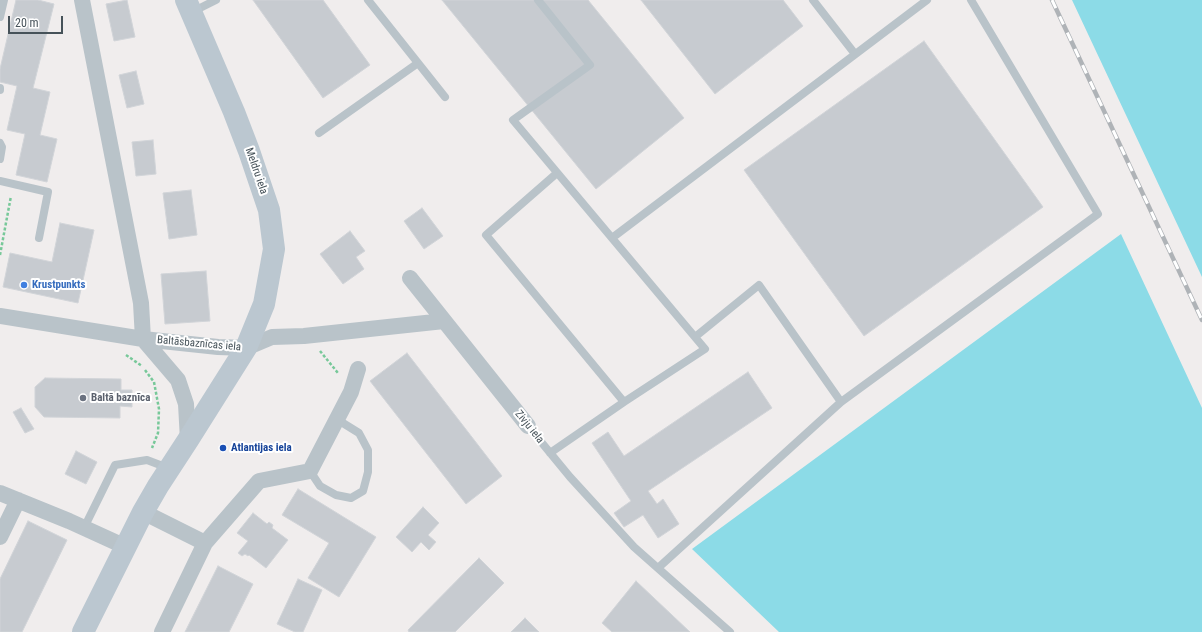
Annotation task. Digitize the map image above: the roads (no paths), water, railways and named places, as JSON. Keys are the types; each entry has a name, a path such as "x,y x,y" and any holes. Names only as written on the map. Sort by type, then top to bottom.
{"main road":[{"name":"Meldru iela","path":"189,6 234,112 269,210 274,249 264,304 246,348"},
{"path":"83,632 143,512 246,348"}],"street":[{"path":"82,0 141,303 143,339 178,380 186,404 188,440"},
{"name":"Zivju iela","path":"410,278 528,426"},
{"name":"Baltāsbaznīcas iela","path":"0,316 143,339 218,347 246,348 272,337 304,336 444,321"},
{"path":"162,632 205,543 259,481 310,471 338,420 351,392 358,369"},
{"path":"0,493 84,528 126,548"},
{"path":"0,538 18,500"},
{"path":"143,512 205,543"}],"lane":[{"path":"0,17 4,0"},
{"path":"189,6 216,0"},
{"path":"368,0 445,96"},
{"path":"538,0 590,65 513,120 705,349 550,453"},
{"path":"813,0 855,54"},
{"path":"612,238 927,0"},
{"path":"658,568 841,402 1098,214 971,0"},
{"path":"319,133 418,63"},
{"path":"0,143 2,147 0,159"},
{"path":"557,173 486,235 624,402"},
{"path":"0,181 48,192 39,238"},
{"path":"695,337 759,285 841,402"},
{"path":"310,471 320,486 336,495 351,498 363,491 368,472 368,450 359,433 338,420"},
{"name":"Zivju iela","path":"528,426 634,548 730,632"},
{"path":"84,528 115,465 147,460 170,468"}],"water":[{"path":"1072,0 1202,0 1202,277"},
{"path":"1121,234 1202,408 1202,632 779,632 692,549"}],"railway":[{"path":"1052,0 1202,320"}],"place":[{"name":"Krustpunkts","path":"24,285"},
{"name":"Baltā baznīca","path":"83,398"},
{"name":"Atlantijas iela","path":"223,448"}]}
